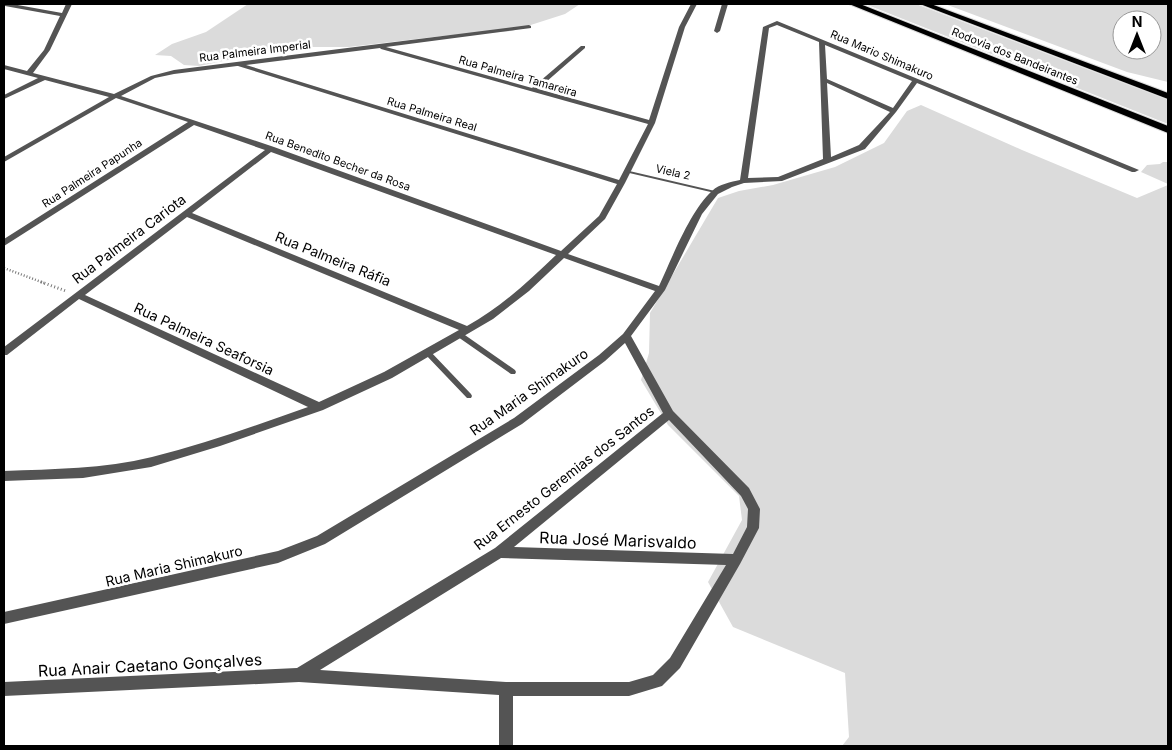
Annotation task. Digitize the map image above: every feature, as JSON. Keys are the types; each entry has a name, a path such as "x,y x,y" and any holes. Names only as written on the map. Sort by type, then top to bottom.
{"highway":[{"name":"Rodovia dos Bandeirantes","path":"853,4 1168,130"},
{"name":"Rodovia dos Bandeirantes","path":"924,4 1168,96"},
{"path":"1124,80 1168,92"},
{"path":"1090,99 1168,134"}],"street":[{"path":"5,4 63,15"},
{"path":"29,73 47,50 69,4"},
{"path":"4,476 83,473 151,462 220,442 319,407 388,375 490,317 526,288 602,217 652,123 682,27 694,4"},
{"path":"717,31 725,4"},
{"name":"Rua Mario Shimakuro","path":"744,182 766,27 771,24 783,24 915,81 1136,170"},
{"name":"Rua Palmeira Imperial","path":"4,160 115,96 160,75 195,68 379,47 529,27"},
{"path":"822,40 827,160"},
{"name":"Rua Palmeira Tamareira","path":"379,47 652,123"},
{"path":"533,90 583,47"},
{"name":"Rua Palmeira Real","path":"236,63 621,183"},
{"name":"Rua Benedito Becher da Rosa","path":"4,67 115,96 193,122 563,253 661,290"},
{"path":"4,97 43,78"},
{"path":"825,80 894,111"},
{"path":"715,192 730,185 744,182 779,179 862,147 894,111 915,81"},
{"name":"Rua Palmeira Papunha","path":"4,243 193,122"},
{"name":"Rua Palmeira Cariota","path":"4,352 271,149"},
{"name":"Rua Maria Shimakuro","path":"4,618 278,557 321,540 518,421 602,358 626,336 661,290 698,214 715,192"},
{"name":"Rua Palmeira Ráfia","path":"186,214 464,332"},
{"name":"Rua Palmeira Seaforsia","path":"78,295 319,407"},
{"name":"Rua Ernesto Geremias dos Santos","path":"298,676 499,552 669,414 626,336"},
{"name":"Rua Anair Caetano Gonçalves","path":"4,689 298,676 506,689 629,689 657,681 675,663 736,560 753,528 754,510 745,492 669,414"},
{"name":"Rua José Marisvaldo","path":"499,552 736,560"},
{"path":"506,689 506,746"}],"lane":[{"name":"Viela 2","path":"627,171 715,192"},
{"path":"464,332 513,372"},
{"path":"427,352 469,396"}],"path":[{"path":"4,268 78,295"}],"shaded area":[{"path":"248,4 580,4 565,14 512,31 442,36 349,47 292,47 199,66 184,65 171,56 155,55 172,44 206,32"},
{"path":"865,4 916,4 1168,100 1168,124"},
{"path":"945,4 1168,4 1168,82 1127,72"},
{"path":"921,105 1137,198 1168,185 1168,746 842,746 849,737 845,673 733,627 708,582 742,520 739,496 668,425 641,380 649,353 650,313 718,198 739,191 773,185 835,167 884,143 907,111"},
{"path":"1168,162 1168,184 1141,172 1147,165"}]}
